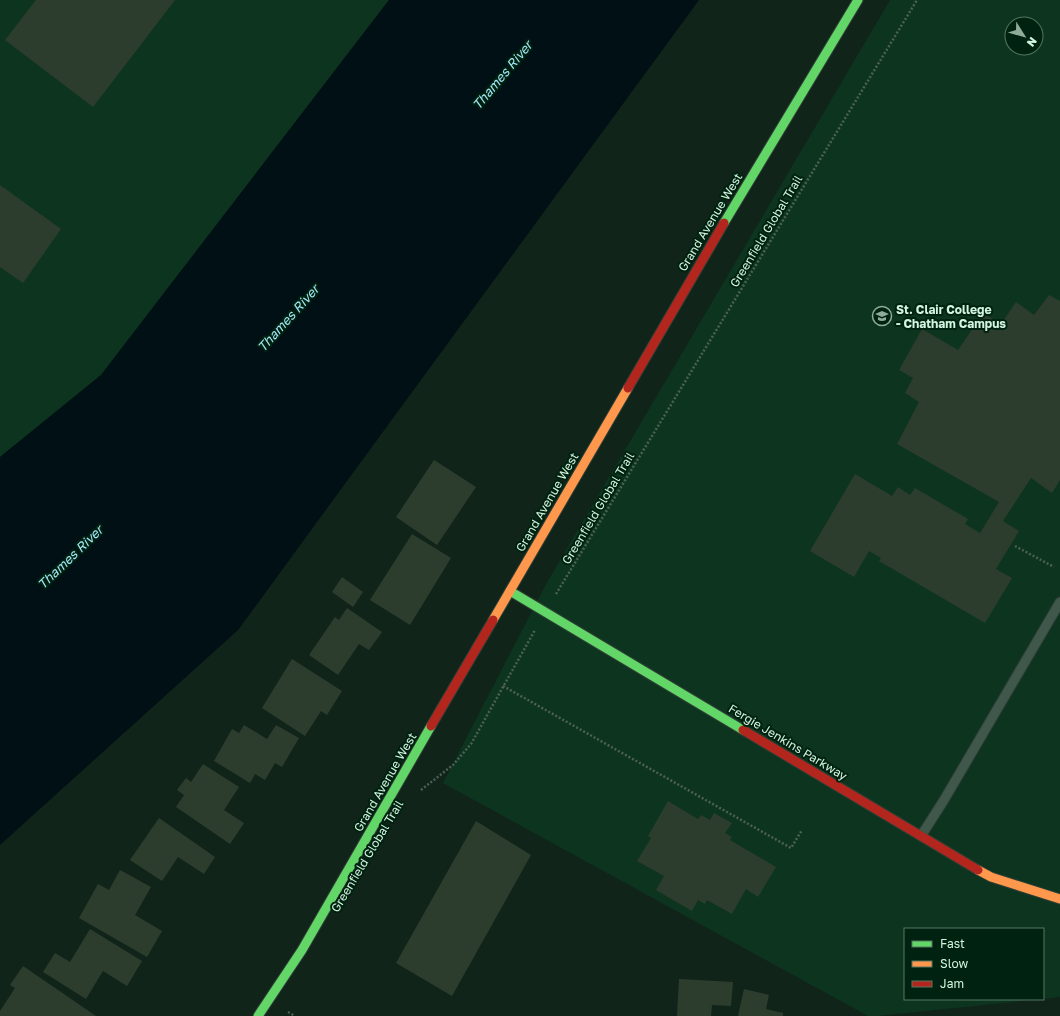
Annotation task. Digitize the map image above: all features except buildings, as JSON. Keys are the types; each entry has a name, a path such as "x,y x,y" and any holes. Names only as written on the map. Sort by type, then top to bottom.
{"main road":[{"name":"Grand Avenue West","path":"258,1016 302,950 699,264 858,0"},
{"name":"Fergie Jenkins Parkway","path":"510,591 991,877 1060,899"}],"lane":[{"path":"921,836 944,800 1060,602"}],"path":[{"name":"Greenfield Global Trail","path":"418,793 446,772 471,744 545,612 917,0"},
{"path":"1015,546 1054,568"},
{"path":"503,686 791,848 802,830"},
{"path":"285,1016 291,1006"},
{"path":"288,1012 295,1016"}],"shaded area":[{"path":"0,0 389,0 101,375 0,457"},
{"name":"St. Clair College - Chatham Campus","path":"890,0 1060,0 1060,997 1044,999 1044,928 904,928 904,1000 1031,1000 868,1016 443,783 546,584"}],"water":[{"name":"Thames River","path":"389,0 699,0 238,630 0,845 0,457 101,375"}],"traffic: fast":[{"path":"724,223 858,0"},
{"path":"510,591 743,730"},
{"path":"258,1016 302,950 431,726"}],"traffic: slow":[{"path":"493,620 628,388"},
{"path":"978,870 991,877 1060,899"}],"traffic: jam":[{"path":"628,388 724,223"},
{"path":"431,726 493,620"},
{"path":"743,730 978,870"}],"place":[{"name":"St. Clair College - Chatham Campus","path":"882,316"}]}
